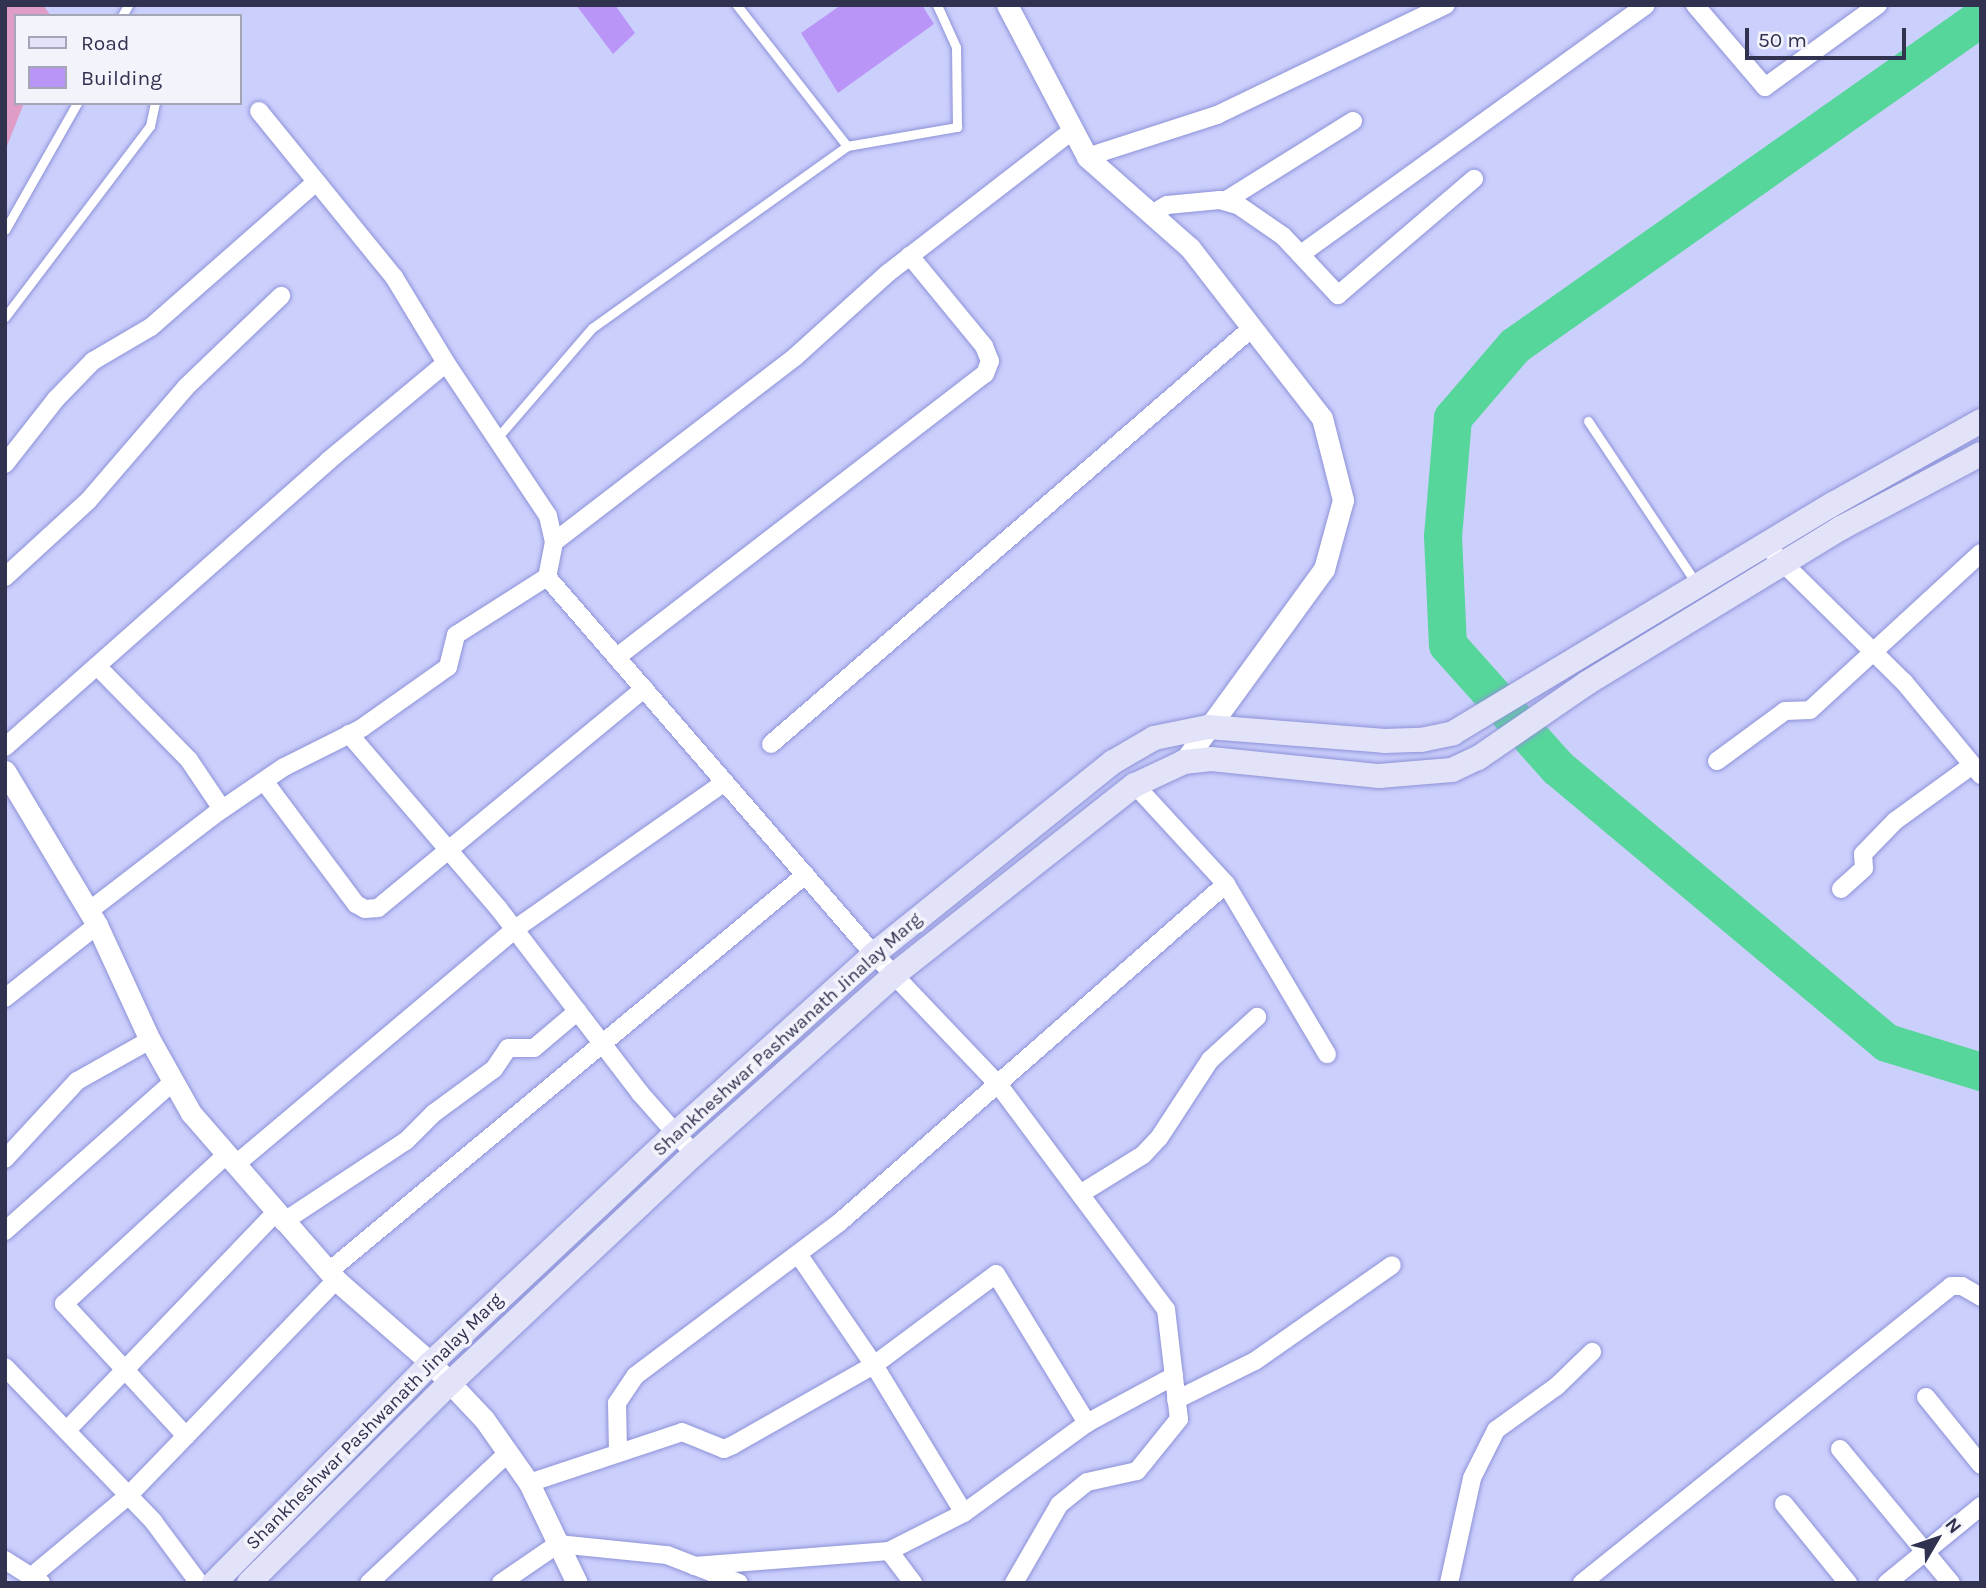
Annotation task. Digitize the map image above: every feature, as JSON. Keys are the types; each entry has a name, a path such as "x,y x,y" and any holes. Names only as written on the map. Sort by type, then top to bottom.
{"main road":[{"name":"Shankheshwar Pashwanath Jinalay Marg","path":"214,1583 431,1363 675,1134 874,954 1113,762 1154,738 1208,727 1384,741 1422,740 1473,725 1765,545 1981,421"},
{"path":"249,1583 449,1384 694,1154 894,975 1135,785 1184,762 1211,759 1379,776 1434,773 1478,758 1587,683 1783,563 1981,454"}],"street":[{"path":"1007,5 1087,157 1190,248 1322,418 1343,500 1324,569 1184,762"},
{"path":"1087,157 1217,115 1446,5"},
{"path":"1301,254 1646,5"},
{"path":"1695,5 1765,87 1878,5"},
{"path":"5,999 93,918 222,809 264,781 349,734 447,667 456,635 547,576 554,542 548,516 446,363 394,277 259,111"},
{"path":"1152,214 1167,205 1225,201 1353,121"},
{"path":"554,542 795,357 910,256 1073,130"},
{"path":"1225,201 1283,236 1338,295 1475,179"},
{"path":"5,464 93,361 151,327 316,182"},
{"path":"617,657 985,374 990,361 984,346 910,256"},
{"path":"5,577 88,501 186,387 281,296"},
{"path":"771,744 1252,328"},
{"path":"5,747 328,461 446,363"},
{"path":"1765,545 1873,650 1976,770 1895,821 1863,854 1864,868 1841,890"},
{"path":"1717,761 1785,711 1810,710 1981,553"},
{"path":"547,576 874,954 998,1083 1166,1308 1179,1419 1137,1471 1087,1482 1059,1505 1014,1583"},
{"path":"97,666 189,760 222,809"},
{"path":"264,781 356,904 365,909 379,908 644,689"},
{"path":"349,734 515,929 604,1045 694,1154"},
{"path":"5,771 93,918 150,1040 191,1113 332,1276 431,1363 484,1419 529,1483 577,1583"},
{"path":"186,1436 64,1304 230,1160 515,929 725,782"},
{"path":"1135,785 1226,884 1327,1054"},
{"path":"5,1560 36,1580 129,1495 332,1276 805,875"},
{"path":"618,1451 617,1403 624,1387 798,1254 1226,884"},
{"path":"68,1429 123,1368 279,1217 407,1140 434,1113 495,1069 508,1048 534,1048 578,1011"},
{"path":"1080,1194 1143,1154 1210,1060 1256,1017"},
{"path":"5,1158 77,1081 150,1040"},
{"path":"5,1231 173,1082"},
{"path":"798,1254 874,1365 964,1513"},
{"path":"1176,1400 1255,1361 1392,1265"},
{"path":"529,1483 618,1451 682,1432 696,1434 712,1446 733,1445 874,1365 975,1285 996,1274 1087,1423"},
{"path":"1582,1583 1951,1286 1962,1286 1981,1297"},
{"path":"1449,1583 1472,1478 1496,1430 1556,1386 1592,1352"},
{"path":"695,1566 889,1551 964,1513 1087,1423 1174,1376"},
{"path":"9,1379 68,1429 129,1495 199,1583"},
{"path":"1926,1397 1981,1465"},
{"path":"1840,1449 1951,1583"},
{"path":"369,1583 508,1453"},
{"path":"1784,1504 1848,1583"},
{"path":"1887,1583 1981,1506"},
{"path":"501,1583 558,1544 667,1555 739,1583"},
{"path":"889,1551 913,1583"}],"lane":[{"path":"737,5 847,146"},
{"path":"497,438 592,328 847,146 957,127 956,47 937,5"},
{"path":"5,230 76,105"},
{"path":"5,317 150,126 155,105"},
{"path":"1588,421 1698,586"}],"shaded area":[{"path":"5,5 43,5 50,14 14,14 14,105 23,105 5,151"}],"building":[{"path":"576,5 615,5 635,33 613,54"},
{"path":"841,5 922,5 934,24 838,93 801,33"}],"waterway":[{"path":"1981,18 1515,346 1453,418 1443,536 1448,645 1558,768 1887,1043 1981,1072"}]}
